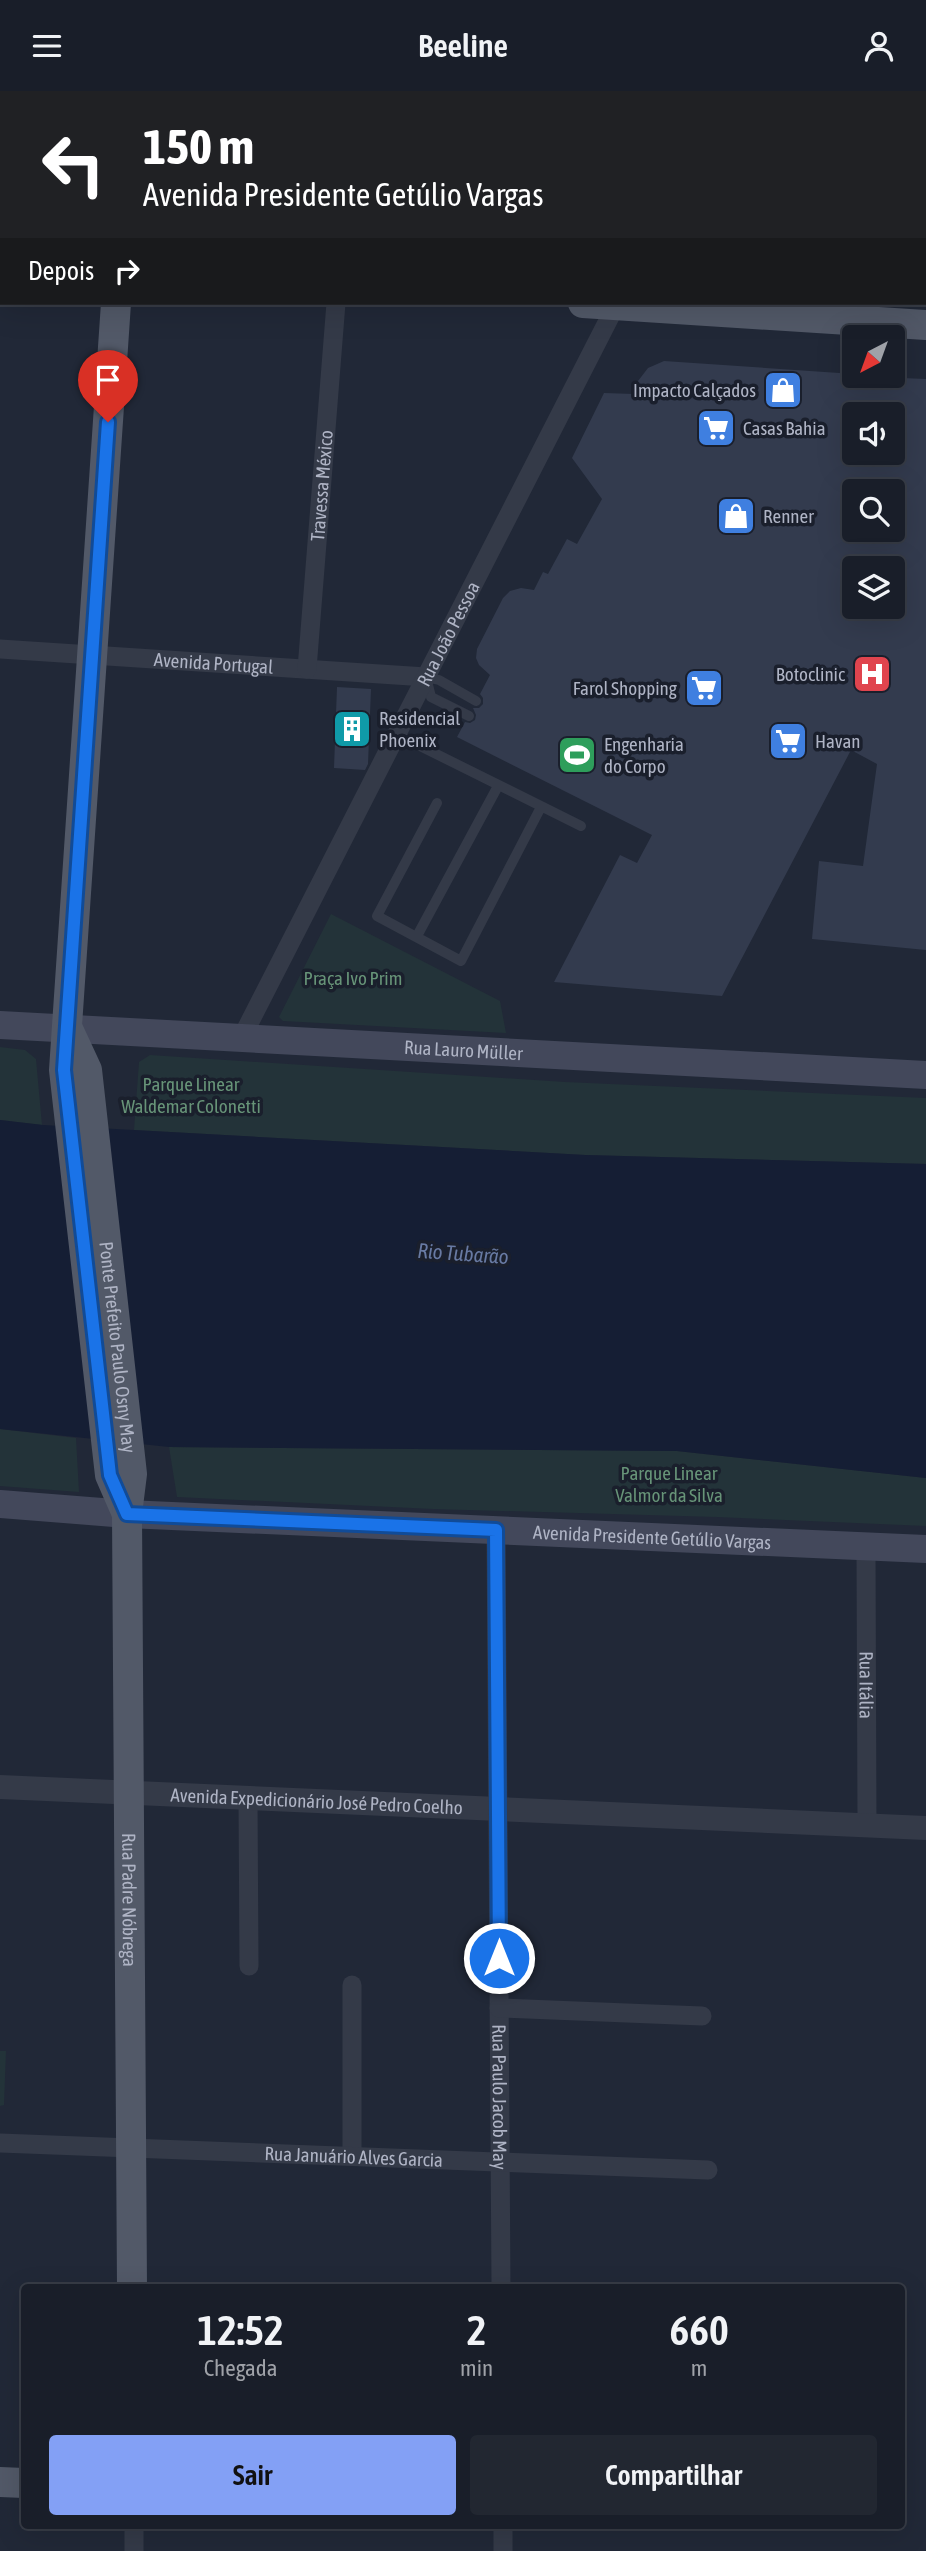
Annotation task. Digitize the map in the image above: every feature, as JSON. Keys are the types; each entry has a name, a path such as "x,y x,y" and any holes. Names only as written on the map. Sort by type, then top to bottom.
{"main road":[{"name":"Ponte Prefeito Paulo Osny May","path":"116,305 68,1029 127,1514"},
{"path":"616,305 926,325"},
{"name":"Rua Lauro Müller","path":"0,1025 926,1075"},
{"name":"Avenida Presidente Getúlio Vargas","path":"0,1504 127,1514 926,1549"},
{"name":"Rua Padre Nóbrega","path":"127,1514 132,2284"},
{"path":"0,2481 21,2483"}],"street":[{"name":"Travessa México","path":"307,669 336,305"},
{"name":"Rua João Pessoa","path":"241,1039 616,305"},
{"name":"Avenida Portugal","path":"0,649 426,677"},
{"name":"Rua Paulo Jacob May","path":"496,1530 501,2284"},
{"name":"Rua Itália","path":"866,1547 867,1825"},
{"name":"Avenida Expedicionário José Pedro Coelho","path":"0,1787 926,1828"},
{"path":"248,1798 249,1966"},
{"path":"352,1985 352,2156"},
{"path":"499,2008 702,2017"},
{"name":"Rua Januário Alves Garcia","path":"0,2143 708,2170"},
{"path":"134,2529 134,2551"},
{"path":"503,2529 503,2551"}],"lane":[{"path":"468,716 431,697 426,677 439,680 476,701"},
{"path":"396,734 581,826"},
{"path":"417,936 498,786"},
{"path":"437,803 377,916 461,961 541,807"}],"green space":[{"name":"Praça Ivo Prim","path":"331,914 500,1001 506,1033 283,1021 279,1017"},
{"path":"0,1047 25,1050 36,1059 42,1125 0,1120"},
{"name":"Parque Linear Waldemar Colonetti","path":"150,1055 565,1082 926,1098 926,1164 585,1155 134,1130 139,1062"},
{"path":"0,1429 76,1438 79,1492 0,1486"},
{"name":"Parque Linear Valmor da Silva","path":"169,1447 677,1451 926,1478 926,1526 177,1497"},
{"path":"0,2051 6,2051 4,2105 0,2106"}],"water":[{"name":"Rio Tubarão","path":"0,1120 43,1125 585,1155 926,1164 926,1478 677,1451 169,1447 0,1429"}],"building":[{"name":"Farol Shopping","path":"664,361 842,373 842,389 905,389 905,378 926,379 926,950 812,939 819,861 863,866 877,764 851,750 722,996 554,982 620,855 637,863 652,835 457,737 465,722 475,720 473,708 479,708 483,704 480,694 490,675 479,665 476,658 477,649 503,598 510,591 521,588 534,590 543,572 548,574 567,539 577,544 602,499 572,458 604,393 634,394 638,381 648,368"},
{"name":"Residencial Phoenix","path":"337,687 371,689 368,764 365,770 334,768"}],"place":[{"name":"Impacto Calçados","path":"783,390"},
{"name":"Casas Bahia","path":"716,428"},
{"name":"Renner","path":"736,516"},
{"name":"Botoclinic","path":"872,674"},
{"name":"Farol Shopping","path":"704,688"},
{"name":"Residencial Phoenix","path":"352,729"},
{"name":"Havan","path":"788,741"},
{"name":"Engenharia do Corpo","path":"577,755"}],"route":[{"path":"108,422 64,1070 110,1475 127,1514 496,1530 499,1958"}]}
